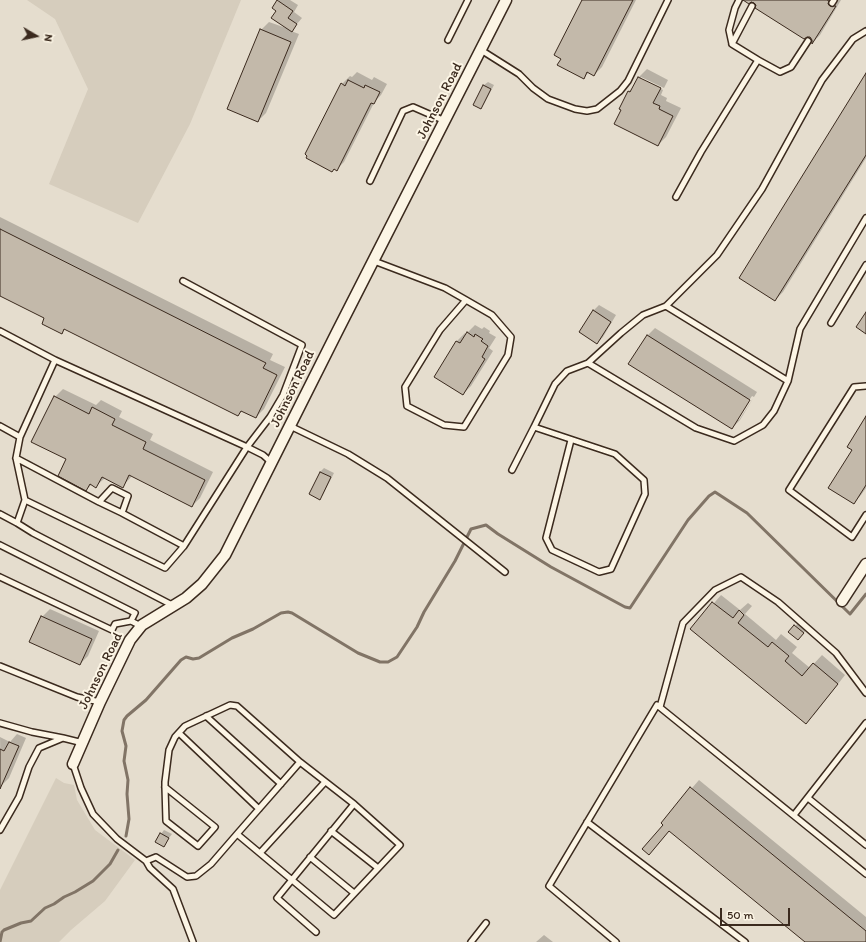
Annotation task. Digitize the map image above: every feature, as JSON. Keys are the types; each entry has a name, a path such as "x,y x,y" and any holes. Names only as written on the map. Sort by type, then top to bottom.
{"street":[{"name":"Johnson Road","path":"73,764 100,702 127,646 141,626 172,605 186,598 202,584 225,555 506,0"},
{"path":"842,601 866,564"}],"lane":[{"path":"448,40 468,0"},
{"path":"481,50 519,74 533,88 548,99 575,109 587,111 597,110 620,91 628,81 668,0"},
{"path":"739,0 735,8 729,30 732,44 758,60 780,72 791,67 808,41"},
{"path":"732,44 752,6"},
{"path":"512,470 555,384 567,371 588,363 643,316 666,306 717,255 762,189 822,80 854,38 866,31"},
{"path":"676,197 701,152 758,60"},
{"path":"370,181 403,111 413,107 445,121"},
{"path":"588,363 696,428 734,441 763,425 774,411 788,381 800,329 866,218"},
{"path":"374,261 446,288 492,315 511,337 508,354 464,426 444,425 407,406 405,387 440,330 466,300"},
{"path":"830,323 866,265"},
{"path":"25,500 165,568 184,546 247,447 270,417 283,395 302,345 183,281"},
{"path":"666,306 788,381"},
{"path":"0,332 55,360 247,447 263,455 272,463"},
{"path":"16,523 25,500 16,458 20,437 55,360"},
{"path":"866,386 854,387 789,490 852,537 866,515"},
{"path":"0,426 20,437"},
{"path":"290,426 348,454 387,478 505,572"},
{"path":"534,427 615,454 644,480 645,494 611,569 599,572 552,550 546,538 571,440"},
{"path":"16,458 184,546"},
{"path":"100,502 112,488 128,496 122,513"},
{"path":"0,514 33,533 172,605"},
{"path":"0,545 135,612 131,621"},
{"path":"0,577 112,630 115,624 131,621 141,626"},
{"path":"660,707 683,623 715,590 741,577 778,602 836,653 866,693"},
{"path":"0,666 77,697 100,702"},
{"path":"165,787 215,827 198,846 166,821 165,787 169,750 175,737 185,726 230,705 237,706 300,762 354,804 400,845 334,915 237,834"},
{"path":"616,942 549,886 657,705 866,874"},
{"path":"206,716 280,784"},
{"path":"0,722 32,732 83,743"},
{"path":"794,816 866,723"},
{"path":"178,733 259,809"},
{"path":"0,830 19,797 29,767 39,748 63,738"},
{"path":"146,861 156,858 187,878 196,876 211,864 300,762"},
{"path":"73,764 81,788 93,814 117,839 146,861 150,868 173,889 193,942"},
{"path":"260,854 325,782"},
{"path":"808,798 866,845"},
{"path":"316,932 277,898 354,804"},
{"path":"587,822 745,942"},
{"path":"331,831 378,868"},
{"path":"310,857 354,893"},
{"path":"471,942 486,923"}],"shaded area":[{"path":"0,0 866,0 866,942 0,942"},
{"path":"27,0 241,0 190,124 138,223 49,184 88,89 55,19"},
{"path":"56,778 64,783 74,785 77,800 95,830 135,860 105,901 59,942 0,942 0,890"}],"building":[{"path":"277,0 293,11 288,18 297,24 292,32 271,18 276,11 272,8"},
{"path":"582,0 633,0 594,76 587,72 584,79 557,65 561,59 554,55"},
{"path":"743,0 827,0 829,1 828,4 830,6 836,6 812,44 810,37 804,39 755,8 756,5 754,3 751,2 749,4"},
{"path":"260,29 291,42 258,122 227,109"},
{"path":"866,73 866,155 775,301 739,278"},
{"path":"638,77 661,88 653,103 660,106 659,109 673,116 658,146 614,124 621,110 619,109 628,91 630,92"},
{"path":"348,80 364,88 365,85 380,92 374,104 371,103 337,171 334,169 332,172 306,158 307,156 305,154 341,83 345,86"},
{"path":"483,85 491,89 481,109 473,105"},
{"path":"0,229 266,363 263,368 277,375 256,418 241,411 238,416 64,329 62,334 42,324 44,318 0,296"},
{"path":"593,310 611,322 597,344 579,332"},
{"path":"866,312 866,334 856,327"},
{"path":"467,332 474,337 475,334 483,339 481,341 488,346 482,357 485,359 463,395 434,377 456,341 460,343"},
{"path":"647,335 750,400 732,429 628,364"},
{"path":"54,396 89,414 92,407 115,419 112,425 146,442 143,449 205,480 192,507 129,475 123,488 102,477 96,488 90,484 86,491 58,476 66,459 31,442"},
{"path":"866,416 866,485 854,504 828,488 852,450 847,447"},
{"path":"320,472 331,477 320,500 309,494"},
{"path":"712,602 733,618 739,610 744,615 738,623 768,647 772,642 789,656 785,661 802,676 813,663 838,684 806,724 690,629"},
{"path":"41,616 92,639 80,665 29,642"},
{"path":"794,625 804,633 798,640 788,632"},
{"path":"9,742 19,746 0,789 0,749 4,751"},
{"path":"690,787 866,931 866,942 805,942 669,831 649,855 642,849 663,825 661,823"},
{"path":"160,833 169,838 164,847 155,842"}],"waterway":[{"path":"126,836 129,819 127,794 128,780 124,761 126,746 122,731 124,720 146,700 181,660 186,657 193,659 199,658 232,638 253,629 281,613 288,612 358,653 380,662 388,662 397,657 417,627 424,612 455,561 471,529 486,525 551,567 625,607 630,608 688,520 709,496 715,492 747,513 850,614 866,594"},
{"path":"0,942 2,932 4,930 21,923 31,921 45,908 93,881 110,864 118,850"}]}
